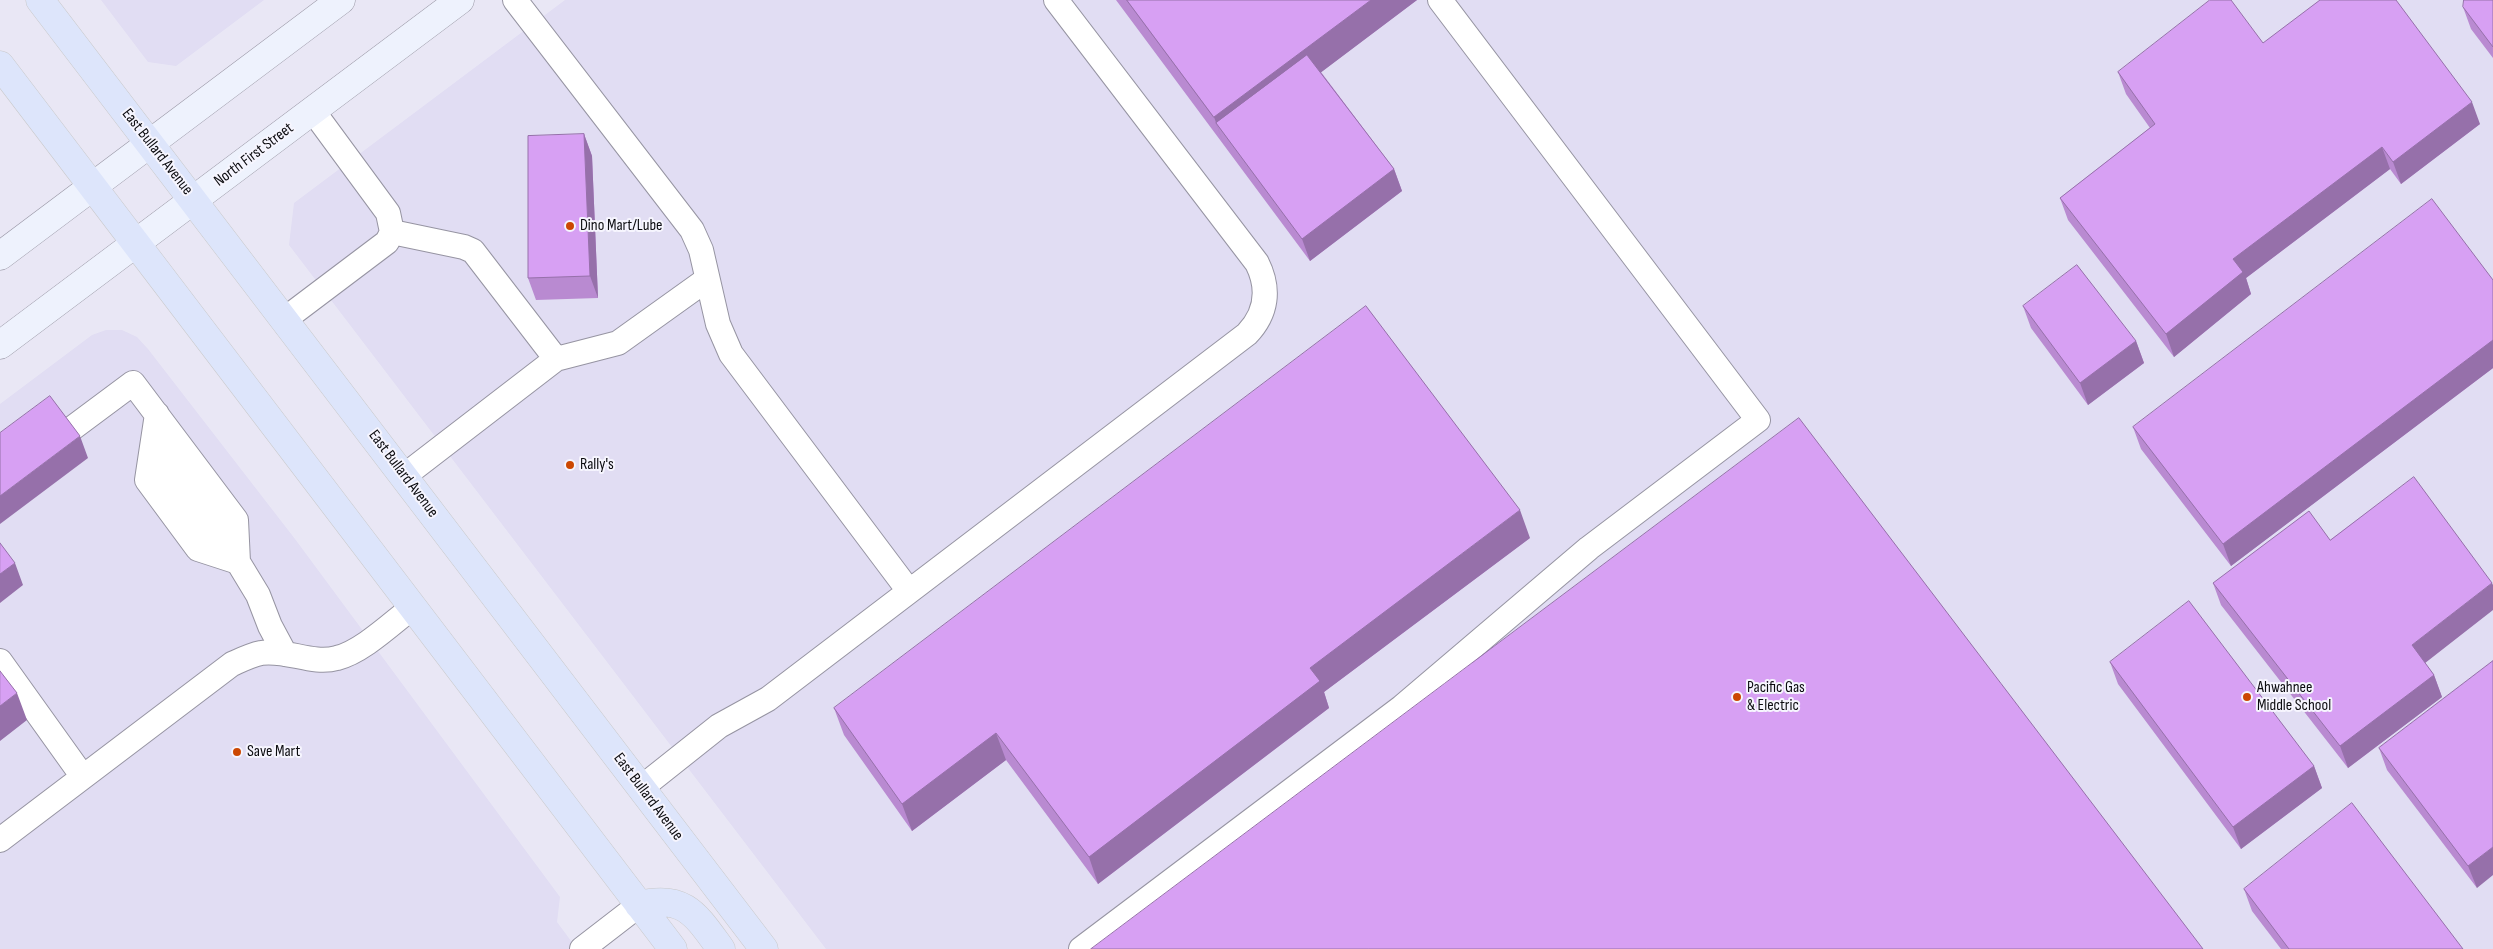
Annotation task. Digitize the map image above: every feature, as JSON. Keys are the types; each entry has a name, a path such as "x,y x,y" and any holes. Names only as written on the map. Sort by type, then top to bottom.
{"main road":[{"name":"East Bullard Avenue","path":"40,0 764,949"},
{"path":"0,256 341,0"},
{"name":"North First Street","path":"0,345 460,0"},
{"path":"0,65 639,905 668,947"},
{"path":"639,905 657,901 672,902 687,909 702,923 721,949"}],"lane":[{"path":"515,0 692,230 701,250 706,280 718,324 731,354 909,591"},
{"path":"641,788 719,726 768,699 1247,334 1258,322 1266,290 1263,275 1257,263 1056,0"},
{"path":"1081,949 1402,707 1589,548 1758,420 1440,0"},
{"path":"285,320 387,242 392,232 388,213 313,111"},
{"path":"392,232 464,247 473,251 556,359"},
{"path":"404,476 556,359 618,343 706,280"},
{"path":"0,482 133,382 236,520 238,562 258,595 270,626 285,654"},
{"path":"157,414 147,480 198,549 238,562"},
{"path":"0,840 232,664 262,653 285,654 319,660 336,659 354,653 413,607"},
{"path":"0,661 83,777"},
{"path":"582,949 639,905"}],"shaded area":[{"path":"101,0 264,0 176,66 148,62"},
{"path":"565,0 2493,0 2493,949 826,949 289,245 294,203"},
{"name":"Save Mart","path":"106,330 122,330 137,337 148,349 295,539 560,897 557,922 577,949 0,949 0,404 92,335"}],"building":[{"path":"1127,0 1371,0 1214,117"},
{"path":"2210,0 2231,0 2263,43 2320,0 2396,0 2472,102 2393,162 2382,147 2233,259 2243,272 2166,334 2060,198 2155,124 2118,72"},
{"path":"2464,0 2493,0 2493,47 2463,7"},
{"path":"1307,55 1394,169 1302,239 1216,123"},
{"path":"584,134 590,276 528,278 528,136"},
{"path":"2432,199 2493,280 2493,340 2223,544 2133,427"},
{"path":"2077,265 2136,341 2080,383 2023,306"},
{"path":"1366,306 1520,510 1310,668 1320,681 1089,857 996,733 902,804 834,708"},
{"path":"50,396 80,436 0,496 0,433"},
{"name":"Pacific Gas & Electric","path":"1799,418 2203,949 1091,949"},
{"path":"2414,477 2492,583 2412,645 2434,675 2340,746 2213,583 2309,511 2330,540"},
{"path":"0,543 15,563 0,574"},
{"path":"2189,601 2314,766 2233,827 2110,662"},
{"path":"2493,661 2493,847 2468,866 2379,748"},
{"path":"0,671 17,693 0,706"},
{"path":"2352,803 2463,949 2289,949 2244,889"}],"place":[{"name":"Dino Mart/Lube","path":"570,226"},
{"name":"Rally's","path":"570,465"},
{"name":"Pacific Gas & Electric","path":"1737,697"},
{"name":"Ahwahnee Middle School","path":"2247,697"},
{"name":"Save Mart","path":"237,752"}]}
